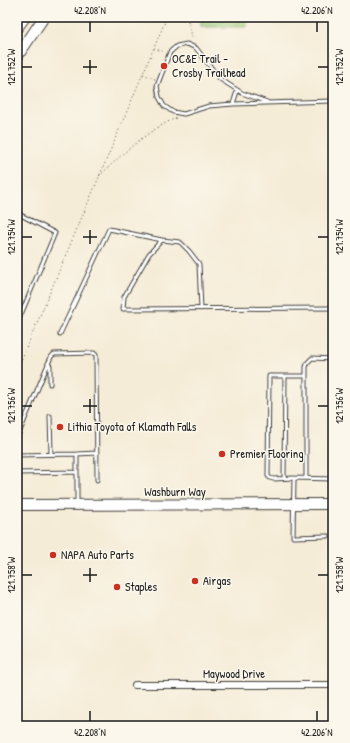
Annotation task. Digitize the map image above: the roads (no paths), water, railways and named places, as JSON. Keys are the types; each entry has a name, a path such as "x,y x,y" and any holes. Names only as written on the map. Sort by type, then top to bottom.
{"main road":[{"path":"17,28 25,17"},
{"path":"17,57 44,17"},
{"name":"Washburn Way","path":"17,505 333,504"}],"street":[{"name":"Maywood Drive","path":"135,685 333,685"}],"lane":[{"path":"267,102 242,93 220,79 196,48 187,44 177,46 169,54 157,86 159,97 164,106 173,112 184,114 209,106 267,102 333,101"},
{"path":"233,104 238,91"},
{"path":"17,213 55,233 17,324"},
{"path":"60,334 108,229 162,240 180,242 200,264 201,309"},
{"path":"162,240 149,254 124,297 123,309 333,308"},
{"path":"17,438 51,357 54,354 94,353 96,355 97,480"},
{"path":"306,478 306,367 312,358 333,359"},
{"path":"48,364 50,366 50,384"},
{"path":"306,376 268,376 268,476 273,479 333,479"},
{"path":"284,478 285,376"},
{"path":"50,416 51,454"},
{"path":"17,455 97,453"},
{"path":"77,454 77,505"},
{"path":"17,473 77,472"},
{"path":"294,478 294,537 328,536"}],"place":[{"name":"OC&E Trail - Crosby Trailhead","path":"164,66"},
{"name":"Lithia Toyota of Klamath Falls","path":"60,427"},
{"name":"Premier Flooring","path":"222,454"},
{"name":"NAPA Auto Parts","path":"53,555"},
{"name":"Airgas","path":"195,581"},
{"name":"Staples","path":"117,587"}]}
